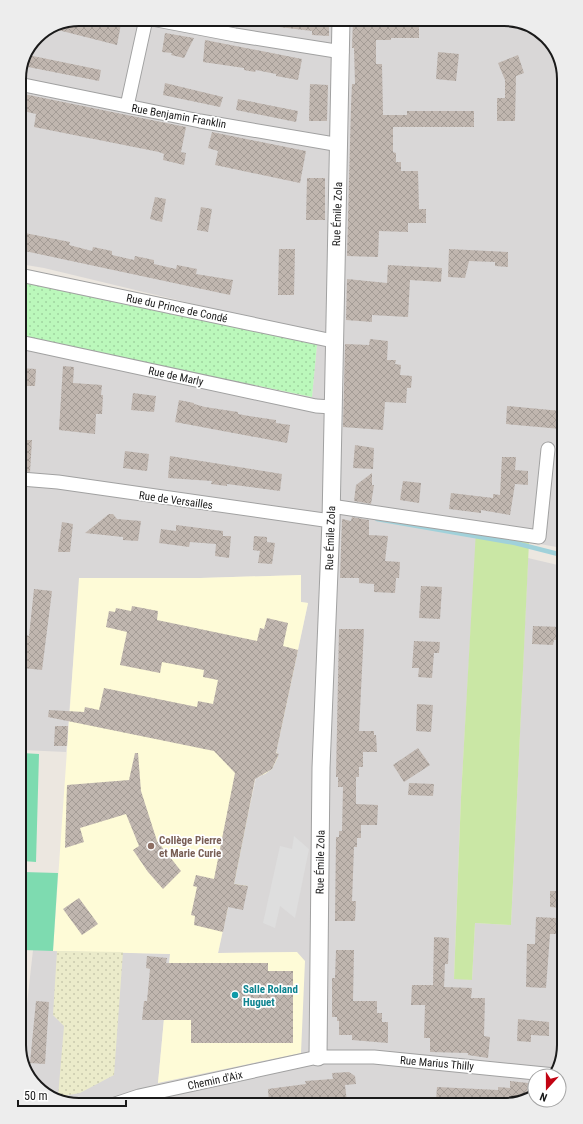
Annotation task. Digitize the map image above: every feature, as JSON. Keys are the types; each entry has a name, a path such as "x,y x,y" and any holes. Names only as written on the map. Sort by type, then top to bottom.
{"street":[{"path":"127,106 144,26"},
{"path":"188,26 342,52"},
{"name":"Rue Émile Zola","path":"318,1057 320,768 331,514 333,341 340,145 341,26"},
{"name":"Rue Benjamin Franklin","path":"26,85 127,106 340,145"},
{"name":"Rue du Prince de Condé","path":"26,276 333,341"},
{"name":"Rue de Marly","path":"26,343 316,406 332,407"},
{"name":"Rue de Versailles","path":"26,480 58,482 539,537 548,449"},
{"name":"Rue Marius Thilly","path":"318,1057 374,1057 527,1071"},
{"name":"Chemin d'Aix","path":"132,1098 318,1057"}],"shaded area":[{"path":"79,26 507,26 527,31 536,37 546,47 553,59 557,79 557,547 529,542 476,541 461,797 454,978 472,980 475,923 511,925 528,558 557,565 557,1052 552,1068 527,1068 527,1092 514,1097 504,1098 140,1098 139,1096 133,1098 76,1098 56,1093 47,1087 37,1077 30,1065 27,1055 26,1013 33,950 170,954 158,1083 297,952 218,953 256,778 260,777 276,753 308,603 301,602 301,575 200,578 80,578 66,752 26,750 26,343 312,397 318,334 44,268 26,265 26,76 30,59 42,42 59,30"},
{"name":"Collège Pierre et Marie Curie","path":"301,575 301,602 308,603 276,752 278,757 272,769 255,778 234,884 248,886 228,907 218,953 297,952 305,961 301,1053 158,1083 170,954 53,951 79,578 200,578"},
{"path":"294,836 309,849 295,918 280,906 275,928 263,923 280,846 292,849"}],"green space":[{"path":"26,280 318,334 312,397 26,338"},
{"path":"476,530 529,542 511,925 475,923 472,980 454,979 461,797"},
{"path":"26,753 39,754 36,862 26,861"},
{"path":"26,872 58,873 53,951 26,950"},
{"path":"57,951 123,952 114,1075 80,1093 65,1096 58,1094 64,1026 53,1015"}],"building":[{"path":"79,26 121,26 117,45 59,30"},
{"path":"329,26 329,36 312,35 312,31 279,27"},
{"path":"353,26 419,26 419,38 391,38 391,40 376,40 376,64 382,64 383,115 407,115 407,111 474,111 474,127 393,127 393,152 396,153 396,162 401,162 401,171 418,171 419,209 426,209 426,223 408,223 408,232 379,231 378,257 347,256 352,84 355,84 354,48 352,48"},
{"path":"165,33 194,38 184,58 171,55 172,53 162,52"},
{"path":"205,40 302,59 298,80 276,76 276,74 256,70 255,72 244,70 244,68 203,62"},
{"path":"438,52 459,54 456,81 436,79"},
{"path":"518,55 524,73 516,76 515,121 497,121 497,98 505,98 505,80 498,63"},
{"path":"32,56 101,70 99,81 28,67"},
{"path":"165,83 223,97 220,107 163,95"},
{"path":"310,84 328,85 327,121 309,121"},
{"path":"26,94 186,127 181,152 186,153 184,165 163,160 164,154 159,152 34,127 36,114 26,112"},
{"path":"238,99 298,111 296,122 236,110"},
{"path":"212,132 306,151 300,183 215,165 218,151 208,148"},
{"path":"307,178 325,178 325,220 306,220"},
{"path":"155,197 166,199 162,222 150,219"},
{"path":"201,207 212,209 208,232 197,230"},
{"path":"26,233 70,242 69,245 92,251 93,247 112,251 112,255 134,260 135,256 154,260 154,264 176,269 177,265 197,269 196,274 233,280 230,295 26,251"},
{"path":"279,249 295,249 294,295 278,295"},
{"path":"449,249 508,252 508,267 495,266 495,262 469,261 465,278 448,277"},
{"path":"388,265 442,268 441,282 410,280 408,317 372,315 372,322 346,320 347,279 387,283"},
{"path":"370,339 388,341 387,360 396,360 395,364 401,365 400,375 412,376 411,388 407,388 406,403 385,402 383,430 343,427 345,344 369,345"},
{"path":"63,366 74,367 73,383 102,385 102,414 96,414 95,434 59,430"},
{"path":"26,368 36,369 35,386 26,386"},
{"path":"133,393 156,396 154,412 131,410"},
{"path":"179,400 205,407 238,412 238,414 276,420 276,423 290,425 287,443 175,422"},
{"path":"507,406 557,411 557,429 506,424"},
{"path":"26,440 32,440 30,472 26,472"},
{"path":"355,445 374,448 373,469 353,468"},
{"path":"125,451 149,454 147,471 123,468"},
{"path":"170,456 282,474 280,491 227,484 227,486 211,484 212,481 168,478"},
{"path":"502,457 516,457 515,470 528,471 528,485 515,484 510,515 481,510 481,513 449,509 451,493 493,498 493,494 500,495"},
{"path":"372,473 372,485 374,485 371,504 354,501 356,485"},
{"path":"403,481 421,483 419,503 400,500"},
{"path":"109,514 113,514 117,519 141,521 138,541 123,540 123,537 85,533"},
{"path":"352,517 369,520 369,535 388,536 385,561 400,562 399,578 396,578 395,593 374,592 374,584 359,583 359,578 340,578 342,519 351,521"},
{"path":"62,522 73,524 70,552 58,552"},
{"path":"176,525 223,531 223,536 231,536 229,558 215,556 216,544 190,542 189,547 159,543 161,529 176,531"},
{"path":"254,536 267,537 267,542 275,543 272,564 258,563 260,551 253,550"},
{"path":"421,586 442,587 440,619 419,618"},
{"path":"34,589 52,591 42,670 26,668 26,635 29,636"},
{"path":"132,606 158,611 157,620 257,641 260,628 264,629 267,618 288,623 283,646 298,650 276,753 279,754 272,769 255,779 234,884 248,886 243,910 228,907 223,932 194,925 195,916 191,915 197,887 193,886 196,875 214,879 235,773 214,751 48,717 49,710 84,712 85,707 99,710 104,688 197,707 198,701 213,704 218,680 203,677 204,670 162,662 160,673 120,665 127,632 106,627 109,611 115,612 116,608 131,611"},
{"path":"533,626 557,627 557,640 554,640 553,645 532,644"},
{"path":"339,629 364,629 359,731 374,731 374,735 376,735 377,752 363,752 363,767 359,767 359,777 356,777 356,804 378,805 377,825 361,825 361,838 357,838 357,847 354,847 352,901 356,901 355,921 335,921 336,837 339,837 339,831 342,831 343,787 338,787 338,777 336,777"},
{"path":"414,641 440,642 439,653 434,653 432,678 418,677 419,668 412,668"},
{"path":"417,704 433,705 431,732 416,731"},
{"path":"55,726 68,726 67,746 54,746"},
{"path":"418,748 430,765 404,782 393,765"},
{"path":"135,753 138,753 141,791 157,841 181,871 163,889 148,872 133,850 139,846 126,814 80,828 84,842 65,848 67,785 129,780"},
{"path":"409,783 434,784 433,796 408,795"},
{"path":"550,891 557,891 557,908 550,907"},
{"path":"79,898 98,924 82,935 63,909"},
{"path":"536,917 556,918 556,934 550,934 546,988 526,987 527,944 535,944"},
{"path":"434,937 449,938 448,964 445,964 444,987 472,988 471,998 485,998 484,1036 490,1037 488,1058 468,1055 468,1053 430,1052 430,1038 424,1038 425,1005 411,1005 412,985 433,985"},
{"path":"336,950 354,950 353,1001 377,1001 377,1013 382,1013 382,1022 388,1022 388,1043 352,1040 352,1035 339,1035 339,1021 337,1021 337,1017 332,1017 332,978 335,978"},
{"name":"Salle Roland Huguet","path":"147,956 167,958 166,963 268,963 268,971 293,971 293,1043 191,1043 191,1020 142,1020 144,1001 147,1001 150,969 146,968"},
{"path":"36,1001 49,1002 45,1064 30,1063"},
{"path":"518,1019 549,1022 549,1036 531,1035 531,1042 517,1041"},
{"path":"349,1072 355,1076 356,1084 345,1085 347,1098 269,1098 268,1089 306,1084 305,1081 333,1079 332,1073"},
{"path":"510,1081 527,1083 527,1092 514,1097 504,1098 436,1098 437,1087 498,1090 498,1087 510,1088"}],"waterway":[{"path":"377,519 515,543 557,554"}],"place":[{"name":"Collège Pierre et Marie Curie","path":"151,846"},
{"name":"Salle Roland Huguet","path":"235,995"}]}
